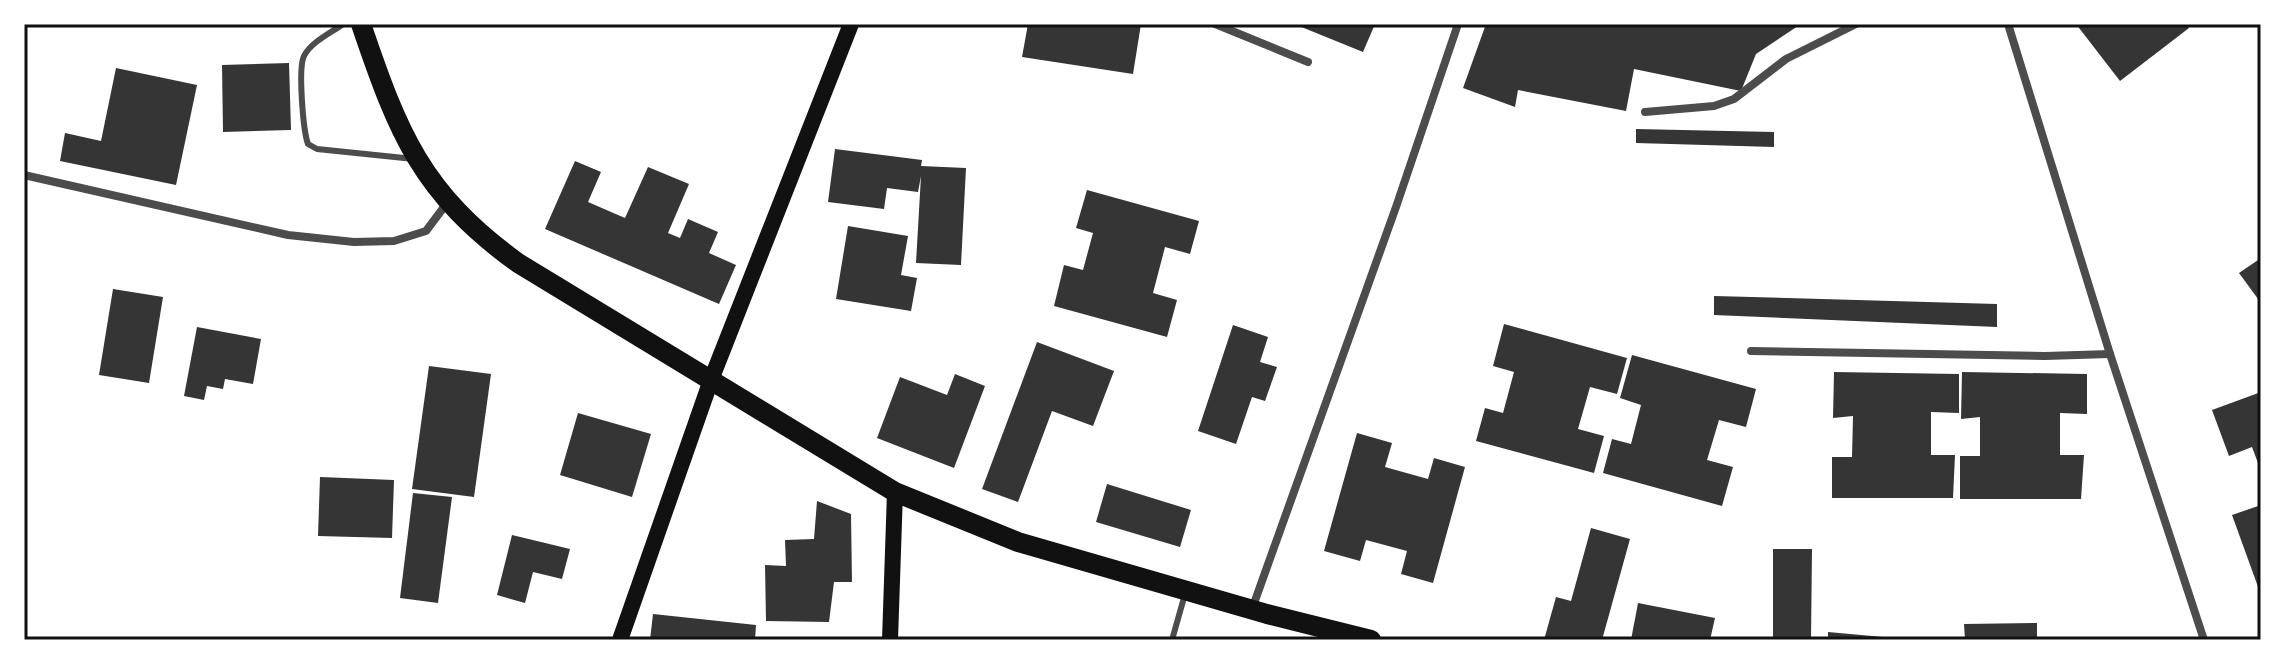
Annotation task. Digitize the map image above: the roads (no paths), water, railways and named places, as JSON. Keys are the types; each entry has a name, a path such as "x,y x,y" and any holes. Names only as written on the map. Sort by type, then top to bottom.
{"main road":[{"path":"361,24 395,119 416,159 447,203 480,236 518,263 895,492 1018,542 1252,610 1371,640"},
{"path":"620,640 711,380 851,24"},
{"path":"890,640 895,492"}],"street":[{"path":"1215,24 1308,62"},
{"path":"1252,610 1458,24"},
{"path":"1645,112 1714,106 1734,99 1786,59 1856,24"},
{"path":"2008,24 2110,354 2204,640"},
{"path":"24,175 288,235 354,242 394,241 426,231 447,203"},
{"path":"1751,351 2045,356 2110,354"}],"lane":[{"path":"343,24 313,45 302,57 302,129 308,144 317,149 416,159"},
{"path":"1172,640 1186,591"}]}
